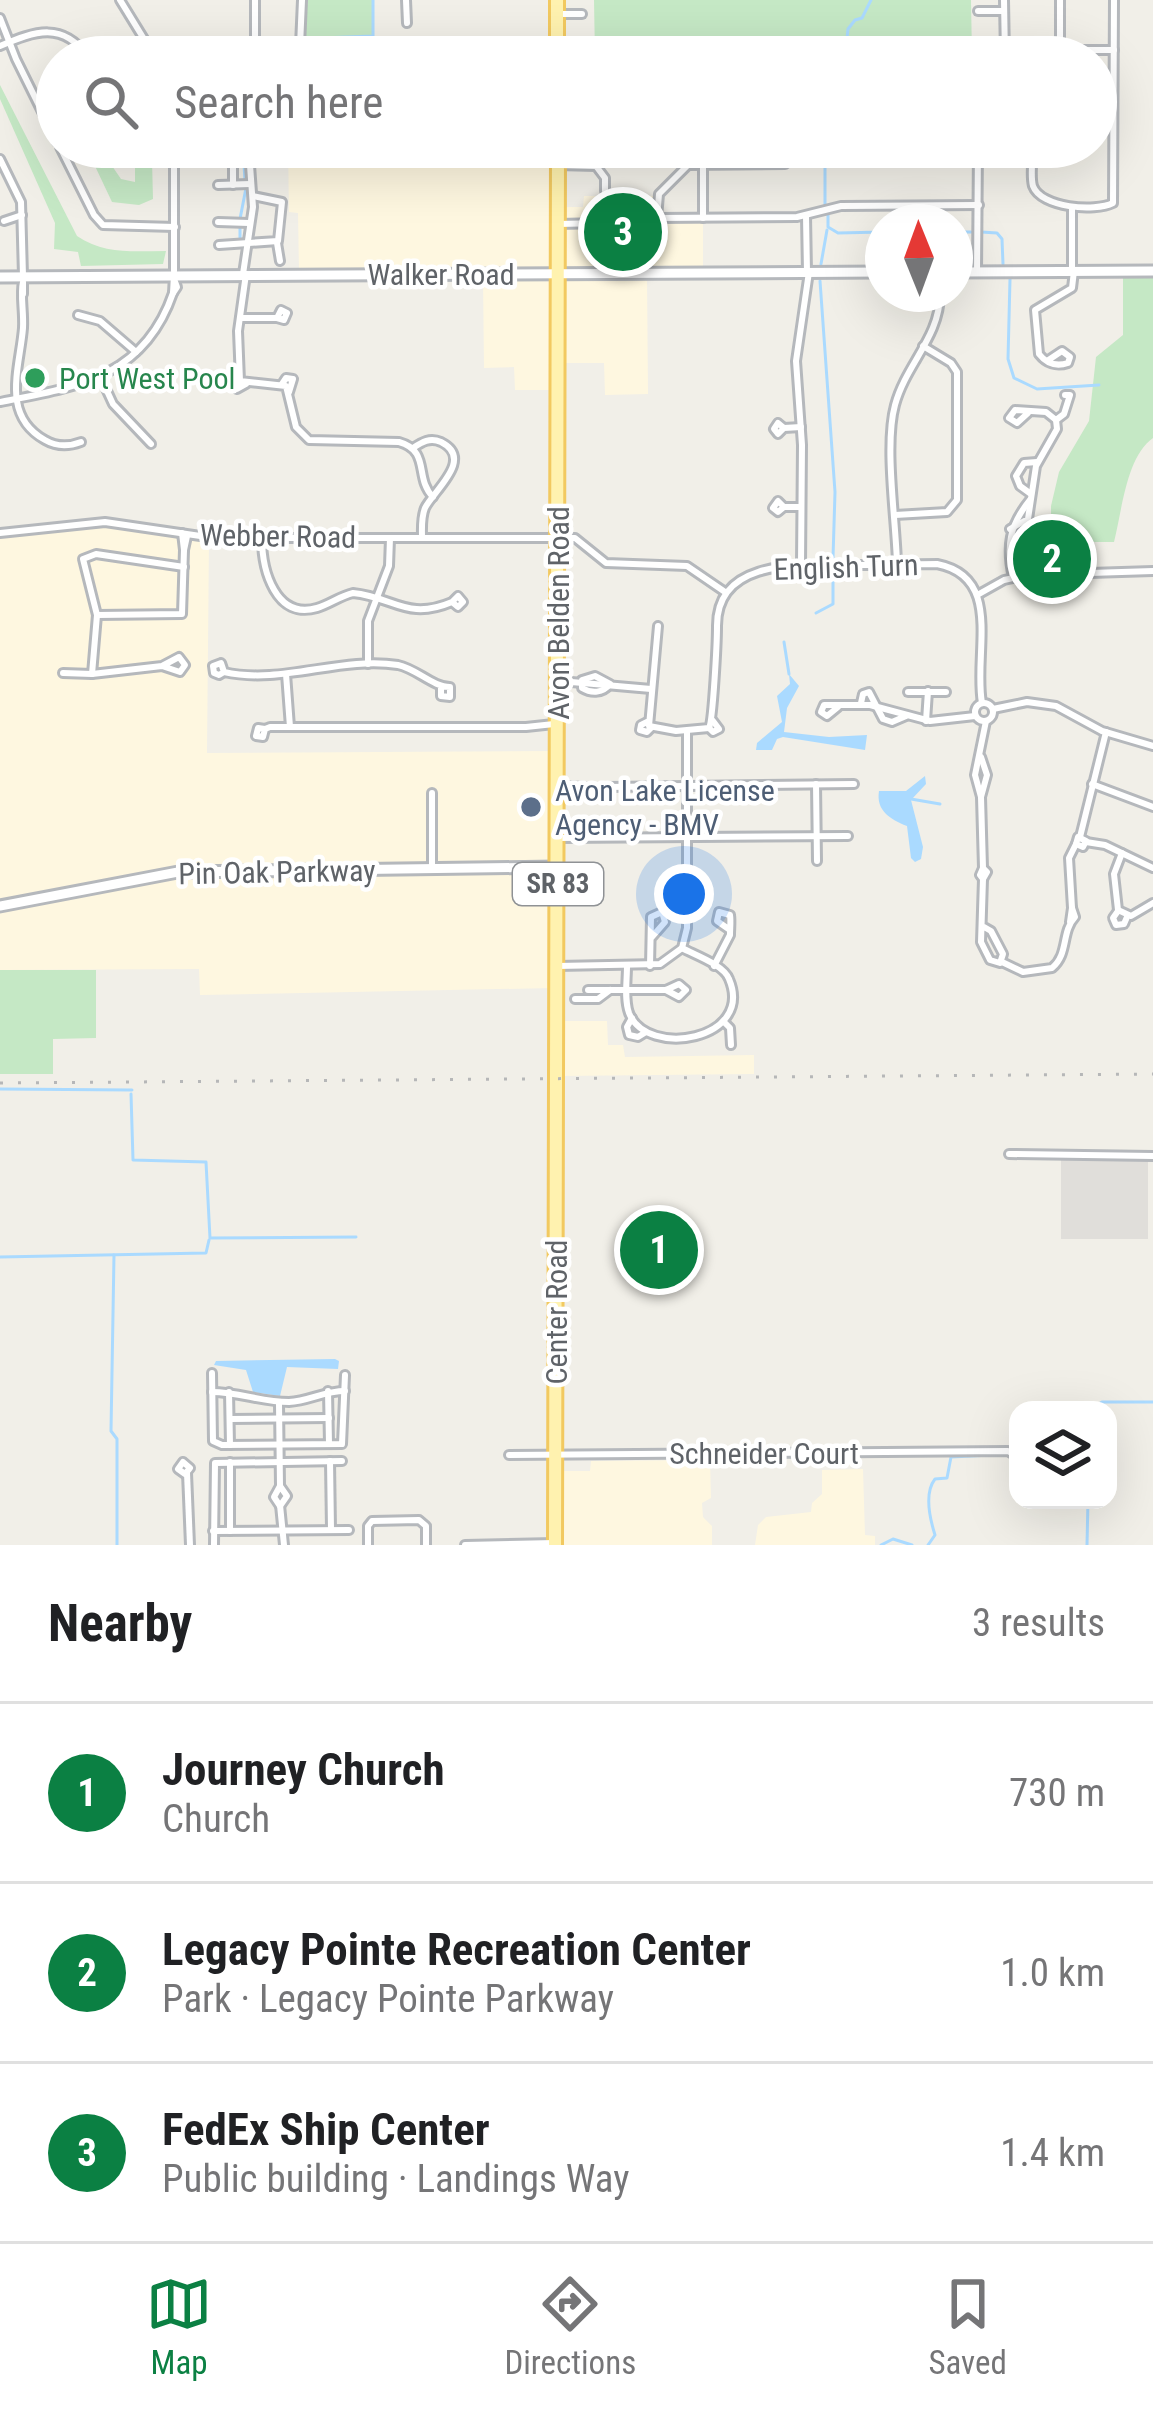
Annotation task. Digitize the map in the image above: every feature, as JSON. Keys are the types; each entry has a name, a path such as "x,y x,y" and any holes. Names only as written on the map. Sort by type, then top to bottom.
{"main road":[{"name":"Avon Belden Road","path":"556,1080 558,168"},
{"name":"Center Road","path":"555,1544 556,1080"}],"street":[{"path":"120,0 145,36"},
{"path":"254,0 255,36"},
{"path":"301,36 302,0"},
{"path":"406,0 406,23"},
{"path":"1004,0 1005,36"},
{"path":"1060,0 1060,36"},
{"path":"1114,0 1114,36"},
{"path":"557,7 582,14"},
{"path":"977,11 1004,11"},
{"path":"0,18 4,44 36,103"},
{"path":"4,44 36,32 66,36"},
{"path":"0,159 21,200 23,295 16,399 25,421 43,439 63,446 81,442"},
{"path":"71,168 100,222 115,228 175,227"},
{"path":"0,402 101,378 136,352 172,293 174,168"},
{"path":"233,168 233,184"},
{"path":"243,246 253,196 251,168"},
{"path":"598,168 604,191"},
{"path":"657,218 659,194 685,168"},
{"path":"703,168 703,218"},
{"path":"977,272 978,168"},
{"path":"1034,168 1035,190 1072,207 1105,207 1115,197 1115,168"},
{"path":"218,185 250,184"},
{"path":"253,196 282,202 277,243 280,261"},
{"path":"558,224 806,216 842,206 979,205"},
{"path":"1047,361 1035,344 1035,310 1069,290 1072,207"},
{"path":"4,221 22,215"},
{"path":"801,565 796,361 807,292 806,216"},
{"path":"218,222 249,223"},
{"path":"234,223 246,274 240,318 242,382 282,384 288,377 293,379 289,392 295,424 309,440 399,442 413,448 422,461 424,487 433,496"},
{"path":"219,245 277,243"},
{"path":"973,272 1153,271"},
{"name":"Walker Road","path":"0,278 865,272"},
{"path":"897,564 893,413 939,312"},
{"path":"78,315 103,323 136,352"},
{"path":"240,318 278,318"},
{"path":"896,515 947,512 957,500 957,372 923,346"},
{"path":"101,378 113,404 151,444"},
{"path":"1056,419 1067,408 1070,395 1065,395"},
{"path":"1012,578 1010,529 1031,497 1037,462 1057,430 1056,419 1046,412 1028,413"},
{"path":"784,428 801,427"},
{"path":"413,448 435,440 452,454 451,474 423,515 422,538"},
{"path":"1031,497 1016,476 1024,463 1037,462"},
{"path":"784,507 800,507"},
{"name":"Webber Road","path":"0,532 105,522 185,534 262,538 558,538"},
{"path":"97,615 182,614 185,534"},
{"path":"262,538 266,568 280,601 288,607 315,609 352,593 411,610 435,610 452,602"},
{"path":"368,664 368,621 389,566 391,538"},
{"path":"558,538 584,542 614,566 687,566 725,592 717,616 711,724 687,731 649,725 658,626"},
{"path":"92,674 97,615 82,563 85,558 96,554 184,567"},
{"name":"English Turn","path":"725,592 756,572 801,565 897,564 953,567 979,593"},
{"path":"1002,962 1003,954 985,927 980,905 981,797 987,775 980,757 979,593 1012,578 1050,573 1153,571"},
{"path":"224,672 286,674 368,664 406,667 442,688"},
{"path":"63,673 162,666"},
{"path":"286,674 290,727"},
{"path":"558,684 651,688"},
{"path":"926,721 928,691"},
{"path":"861,704 863,694 869,692 877,707"},
{"path":"908,692 946,692"},
{"path":"982,703 993,710"},
{"path":"838,706 861,704 926,721 979,717 993,710 1040,703 1070,712 1106,732 1153,746"},
{"path":"265,729 557,724"},
{"path":"557,966 650,965 669,961 682,948 687,928 687,731"},
{"path":"985,927 981,940 995,964 1002,962 1023,972 1052,968 1062,958 1075,917 1069,855 1080,842 1106,732"},
{"path":"816,784 817,861"},
{"path":"608,787 854,784"},
{"path":"1092,784 1153,807"},
{"path":"558,786 585,787"},
{"path":"432,793 432,868"},
{"path":"557,838 848,836"},
{"path":"1080,842 1122,853 1153,868"},
{"path":"1122,853 1114,877 1118,911 1127,917 1153,903"},
{"name":"Pin Oak Parkway","path":"0,906 178,872 557,867"},
{"path":"714,966 730,930"},
{"path":"650,965 651,938"},
{"path":"682,948 730,981 730,1010 712,1033"},
{"path":"627,966 632,1018 646,1033 664,1037 712,1033 731,1041 724,1022"},
{"path":"588,976 588,994"},
{"path":"575,999 588,994 598,999 610,990 666,990"},
{"path":"1009,1154 1153,1156"},
{"path":"212,1373 213,1442 226,1445 342,1444 346,1440 345,1375"},
{"path":"328,1391 329,1444"},
{"path":"212,1392 279,1402 345,1391"},
{"path":"230,1392 226,1445 230,1531"},
{"path":"279,1402 280,1486 274,1497 280,1505 284,1545"},
{"path":"230,1419 329,1418"},
{"name":"Schneider Court","path":"509,1455 1009,1452"},
{"path":"330,1461 331,1530"},
{"path":"214,1545 213,1465 342,1461"},
{"path":"187,1473 190,1545"},
{"path":"368,1545 370,1523 424,1523 426,1545"},
{"path":"213,1531 349,1530"},
{"path":"465,1545 555,1544"}],"shaded area":[{"path":"288,168 554,168 552,264 544,269 299,271 298,213 289,212"},
{"path":"584,196 653,196 654,217 703,220 703,270 567,268 563,263 563,207 583,207"},
{"path":"647,276 648,394 605,395 604,363 561,363 564,281 570,277"},
{"path":"483,278 553,281 555,390 515,390 514,367 484,368"},
{"path":"115,523 209,539 207,753 555,751 553,988 200,995 199,969 0,970 0,534"},
{"path":"560,1021 607,1021 608,1045 623,1045 625,1057 754,1055 754,1074 559,1076"},
{"path":"1061,1158 1148,1158 1148,1239 1061,1239"},
{"path":"710,1460 711,1498 702,1503 703,1517 712,1526 712,1545 564,1545 563,1471 590,1471 591,1461"},
{"path":"863,1469 865,1535 875,1536 875,1545 755,1545 758,1525 766,1517 811,1512 812,1503 822,1494 822,1470"}],"green space":[{"path":"303,0 373,0 374,36 304,36"},
{"path":"594,0 971,0 972,36 595,36"},
{"path":"0,85 36,156 36,168 42,168 77,236 109,249 166,251 163,264 81,266 78,252 54,249 55,223 0,99"},
{"path":"96,168 113,168 121,179 135,182 135,168 152,168 153,199 139,205 112,202"},
{"path":"1123,273 1153,273 1153,438 1131,471 1114,542 1088,542 1087,568 1018,572 1016,551 1051,541 1051,506 1059,472 1089,421 1096,357 1123,335"},
{"path":"0,970 96,970 96,1038 53,1039 53,1074 0,1074"}],"water":[{"path":"789,674 799,686 787,708 784,732 867,735 865,750 783,737 772,750 756,750 757,743 782,722 777,696 790,684"},
{"path":"925,776 926,784 911,800 923,847 921,859 915,862 907,826 885,813 879,791 906,791"},
{"path":"335,1359 338,1369 287,1367 280,1396 253,1392 246,1370 214,1365 216,1361"}],"waterway":[{"path":"373,0 373,36"},
{"path":"847,36 871,0"},
{"path":"244,168 245,181"},
{"path":"825,168 825,205"},
{"path":"240,219 246,188"},
{"path":"828,214 828,227 838,233 865,232"},
{"path":"240,226 240,239"},
{"path":"821,264 827,230"},
{"path":"981,232 997,233 1002,239 1003,264"},
{"path":"1010,279 1008,359 1014,378 1037,389 1099,385"},
{"path":"820,281 835,492 833,558"},
{"path":"816,613 833,604 833,571"},
{"path":"784,642 789,674"},
{"path":"911,799 940,804"},
{"path":"0,1089 132,1090"},
{"path":"131,1094 133,1160 206,1162 210,1238 356,1237"},
{"path":"0,1257 206,1253 209,1240"},
{"path":"114,1255 111,1431 117,1439 117,1545"},
{"path":"1117,1402 1153,1402"},
{"path":"928,1545 935,1535 930,1491 935,1479 947,1478 951,1457 1009,1454"},
{"path":"1087,1545 1088,1509"},
{"path":"881,1545 893,1539 912,1545"}],"railway":[{"path":"0,1083 1153,1074"}],"place":[{"name":"FedEx Ship Center","path":"623,232"},
{"name":"Port West Pool","path":"35,378"},
{"name":"Legacy Pointe Recreation Center","path":"1052,559"},
{"name":"Avon Lake License Agency - BMV","path":"531,807"},
{"name":"Journey Church","path":"659,1250"}]}
